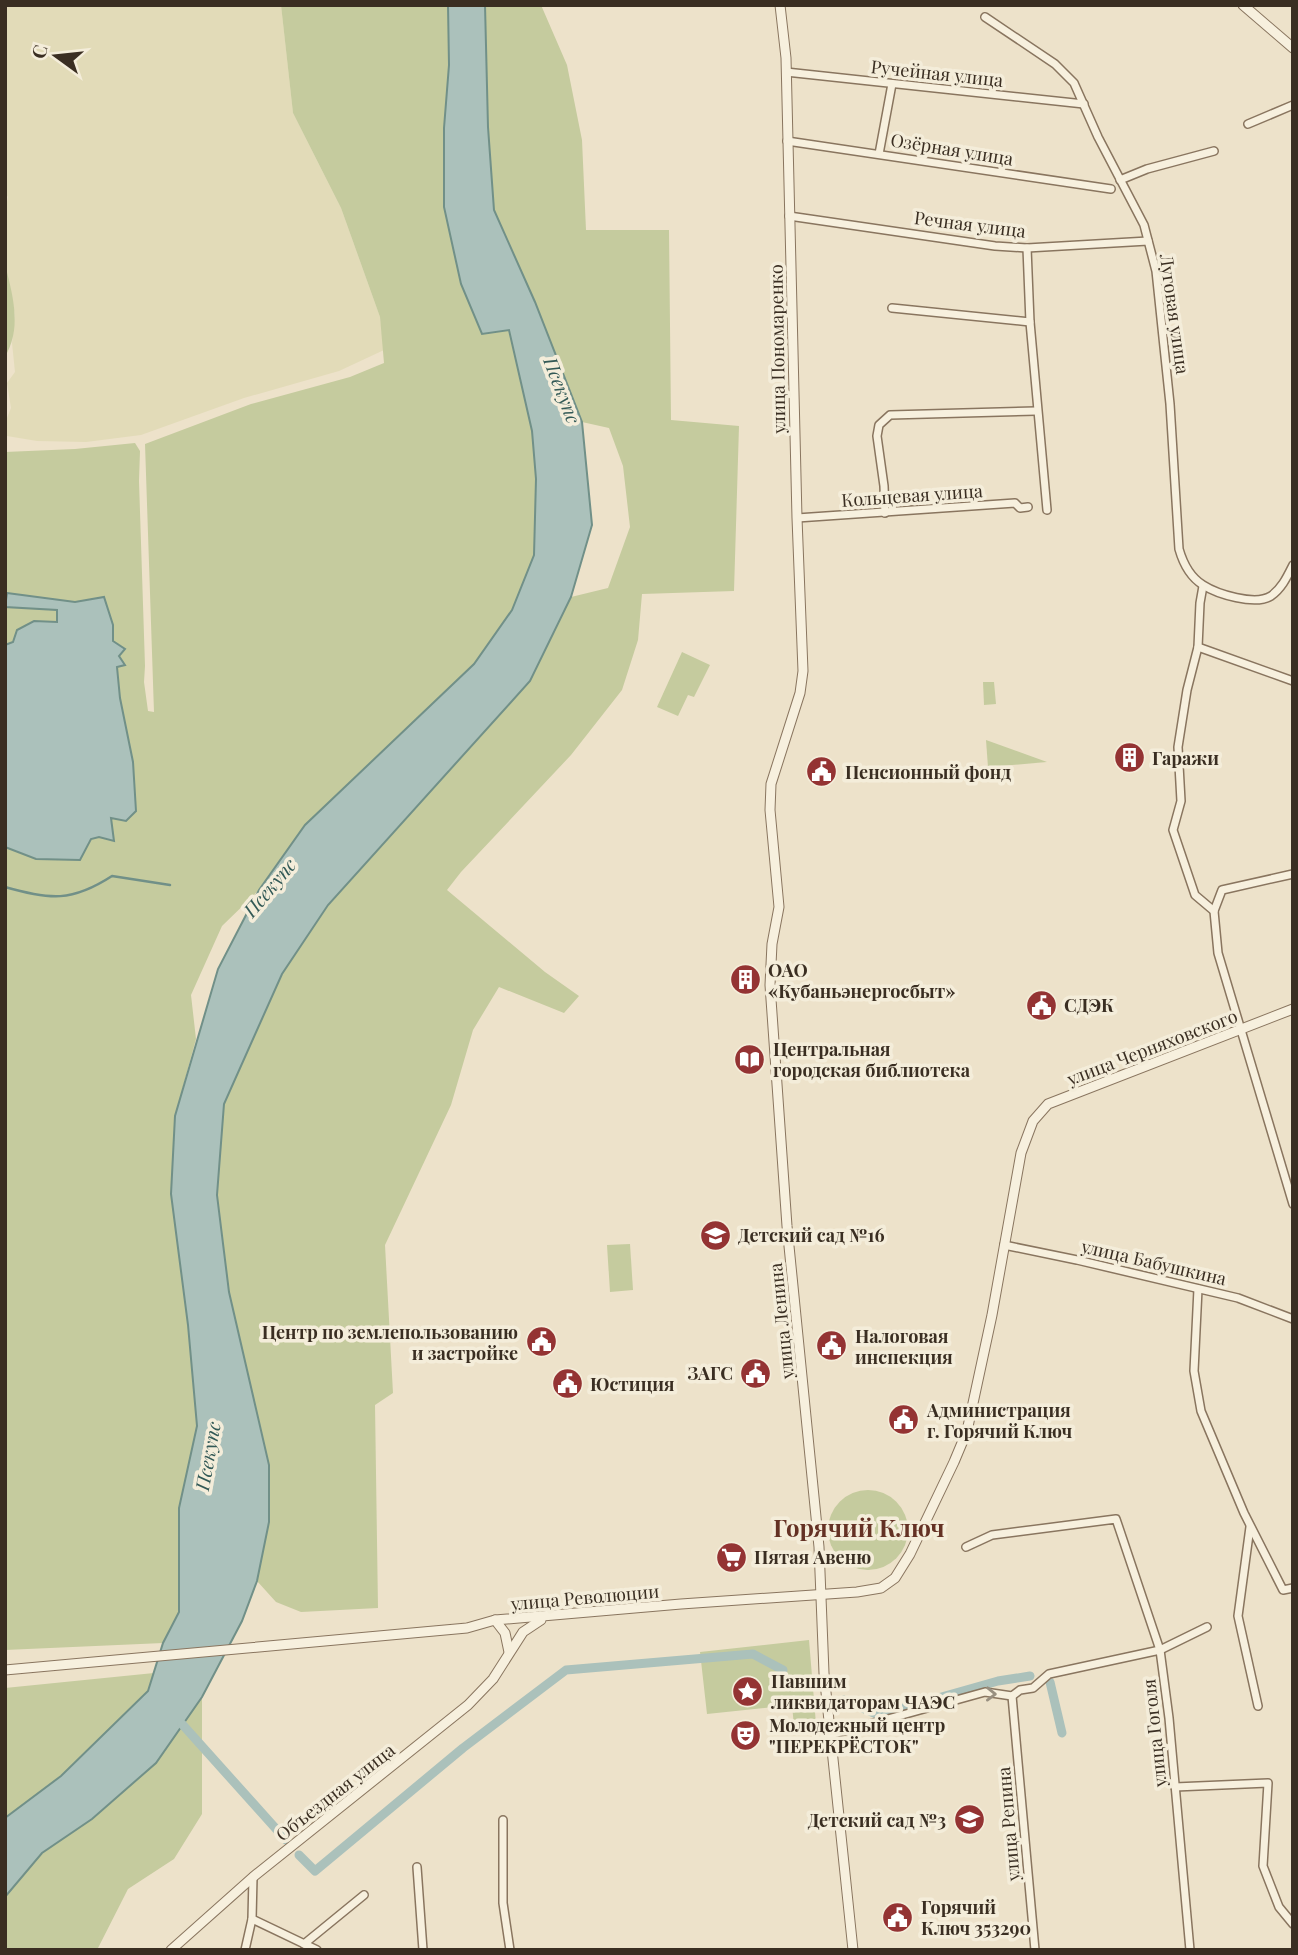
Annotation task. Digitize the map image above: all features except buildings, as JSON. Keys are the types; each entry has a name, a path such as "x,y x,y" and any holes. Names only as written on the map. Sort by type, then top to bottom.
{"street":[{"name":"улица Пономаренко","path":"780,5 785,28 803,671 800,693"},
{"path":"1243,5 1293,48"},
{"name":"Луговая улица","path":"985,17 1055,64 1073,83 1136,208 1156,271 1170,404 1179,549 1182,560 1203,586"},
{"name":"Ручейная улица","path":"786,72 1084,104"},
{"path":"879,154 892,84"},
{"path":"1248,124 1293,105"},
{"name":"Озёрная улица","path":"787,141 1111,189"},
{"path":"1120,180 1147,169 1214,151"},
{"name":"Речная улица","path":"789,216 995,246 1027,248 1148,241"},
{"path":"1027,248 1036,411 1048,510"},
{"path":"892,308 1030,322"},
{"path":"885,513 877,436 879,425 890,415 1036,411"},
{"name":"Кольцевая улица","path":"797,518 1015,503 1020,508 1028,506"},
{"path":"1214,911 1195,895 1173,830 1181,801 1178,747 1186,690 1198,647 1203,586 1244,600 1268,597 1282,586 1293,565"},
{"path":"1198,647 1293,681"},
{"name":"улица Ленина","path":"800,693 771,784 770,810 779,907 772,944 770,985 787,1226 822,1595 824,1673 853,1950"},
{"path":"1293,874 1222,890 1214,911 1218,953 1293,1204"},
{"name":"улица Черняховского","path":"1004,1245 1021,1153 1031,1126 1039,1112 1048,1104 1293,1009"},
{"name":"улица Революции","path":"5,1670 467,1628 495,1620 822,1595 881,1588 895,1578 967,1431 1004,1245"},
{"name":"улица Бабушкина","path":"1004,1245 1077,1259 1238,1298 1293,1320"},
{"path":"1198,1289 1194,1371 1200,1411 1250,1526 1283,1590 1293,1588"},
{"name":"улица Гоголя","path":"966,1547 992,1535 1116,1519 1160,1650 1170,1718 1190,1950"},
{"path":"1250,1526 1238,1616 1258,1706"},
{"name":"Объездная улица","path":"171,1950 253,1877 468,1705 493,1679 509,1652 531,1625 549,1617"},
{"path":"495,1620 505,1633 509,1652"},
{"path":"831,1735 985,1692 1012,1696 1020,1690 1033,1688 1049,1674 1160,1650 1207,1627"},
{"name":"улица Репина","path":"1012,1696 1035,1950"},
{"path":"1175,1787 1268,1783 1264,1866 1279,1907 1293,1924"},
{"path":"503,1820 503,1903 510,1950"},
{"path":"417,1867 422,1950"},
{"path":"245,1950 252,1919 253,1877"},
{"path":"304,1944 364,1895"},
{"path":"252,1919 317,1950"}],"shaded area":[{"path":"5,5 281,5 293,113 341,208 380,317 384,350 339,371 244,398 141,435 86,442 37,441 7,436 5,423 11,408 7,383 15,372 12,343 15,315 5,264 5,212 8,197 5,193"}],"green space":[{"path":"281,5 448,5 449,65 444,128 444,207 509,329 532,431 536,479 534,555 512,610 474,664 305,825 259,890 222,926 191,995 196,1039 175,1116 171,1194 188,1325 197,1426 179,1508 179,1612 163,1643 5,1650 5,847 36,859 87,845 91,839 99,837 94,733 117,666 120,645 113,641 113,625 75,602 8,593 5,596 5,452 135,443 140,451 144,682 148,711 154,712 145,444 251,404 350,377 384,363 380,317 341,208 293,113"},
{"path":"485,5 541,5 567,65 582,140 586,230 669,230 671,420 739,426 734,591 642,594 638,640 622,690 571,755 447,890 545,972 579,996 564,1013 499,987 473,1030 451,1105 385,1245 393,1393 375,1405 378,1608 301,1612 276,1602 257,1581 269,1522 269,1465 229,1292 217,1195 224,1104 282,974 328,905 530,681 571,597 608,588 630,527 623,466 609,428 582,422 535,302 494,210 488,127"},
{"path":"5,264 15,320 12,342 7,353"},
{"path":"5,607 57,609 57,622 5,645"},
{"path":"682,652 710,665 694,697 688,695 678,716 657,707"},
{"path":"983,682 994,682 996,704 984,705"},
{"path":"986,740 1047,762 988,767"},
{"path":"630,1244 633,1290 610,1292 607,1245"},
{"path":"868,1490 883,1493 896,1502 905,1515 908,1530 905,1545 896,1558 883,1567 868,1570 853,1567 840,1558 831,1545 828,1530 831,1515 840,1502 853,1493"},
{"path":"809,1640 816,1724 794,1726 792,1705 707,1714 700,1652"},
{"path":"154,1673 148,1691 95,1744 61,1776 5,1818 5,1688"},
{"path":"202,1697 202,1814 174,1859 128,1889 97,1950 5,1950 5,1897 42,1853 92,1819 156,1763"}],"water":[{"name":"Псекупс","path":"448,5 485,5 488,127 494,210 535,302 582,422 592,525 571,597 530,681 328,905 282,974 224,1104 217,1195 229,1292 269,1465 269,1522 257,1581 242,1621 202,1697 156,1763 92,1819 42,1853 5,1897 5,1818 61,1776 148,1691 163,1643 179,1612 179,1508 197,1426 188,1325 171,1194 175,1116 218,969 259,890 305,825 474,664 512,610 534,555 536,479 532,431 509,330 482,334 461,284 444,207 444,128 449,65"},
{"path":"7,593 75,602 104,597 113,625 113,641 125,649 119,656 125,665 117,667 120,698 133,762 136,811 126,821 111,818 114,841 99,837 91,839 80,860 36,859 5,847 5,645 13,642 17,630 34,621 57,622 57,610 5,607"}],"waterway":[{"path":"5,887 60,896 85,891 112,876 170,885"},
{"path":"299,1855 315,1871 463,1748 566,1670 753,1654 783,1670"},
{"path":"844,1700 878,1715 998,1681 1030,1676"},
{"path":"1050,1682 1062,1733"},
{"path":"182,1724 286,1840"}],"place":[{"name":"Гаражи","path":"1129,758"},
{"name":"Пенсионный фонд","path":"822,772"},
{"name":"ОАО «Кубаньэнергосбыт»","path":"745,980"},
{"name":"СДЭК","path":"1041,1005"},
{"name":"Центральная городская библиотека","path":"750,1059"},
{"name":"Детский сад №16","path":"715,1235"},
{"name":"Центр по землепользованию и застройке","path":"541,1342"},
{"name":"Налоговая инспекция","path":"832,1346"},
{"name":"ЗАГС","path":"756,1373"},
{"name":"Юстиция","path":"567,1384"},
{"name":"Администрация г. Горячий Ключ","path":"904,1420"},
{"name":"Пятая Авеню","path":"731,1557"},
{"name":"Павшим ликвидаторам ЧАЭС","path":"748,1691"},
{"name":"Молодежный центр \"ПЕРЕКРЁСТОК\"","path":"746,1735"},
{"name":"Детский сад №3","path":"969,1820"},
{"name":"Горячий Ключ 353290","path":"898,1917"}],"district":[{"name":"Горячий Ключ","path":"859,1527"}]}
